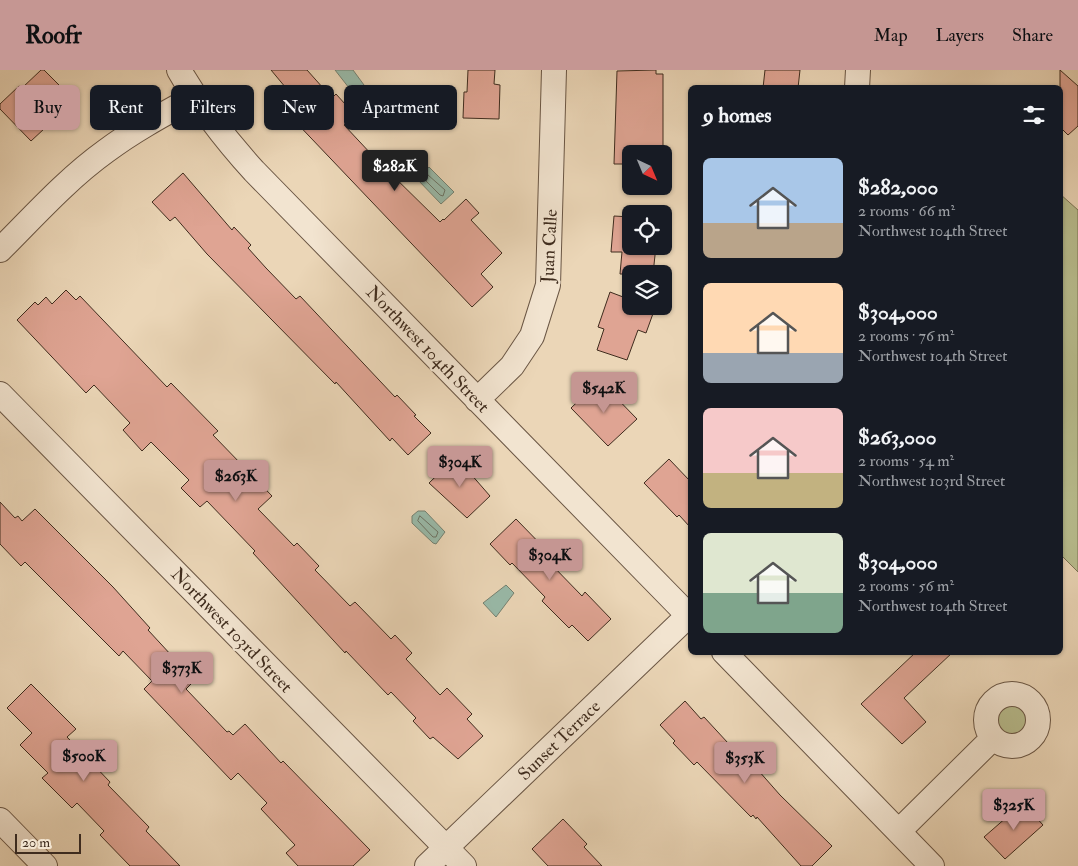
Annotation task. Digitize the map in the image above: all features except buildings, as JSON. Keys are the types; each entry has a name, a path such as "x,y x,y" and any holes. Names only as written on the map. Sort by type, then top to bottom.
{"street":[{"name":"Northwest 104th Street","path":"179,70 188,85"},
{"name":"Juan Calle","path":"477,400 512,366 532,336 548,285 554,70"},
{"path":"857,85 858,70"},
{"path":"0,250 66,184 106,151 148,122 171,110"},
{"name":"Northwest 104th Street","path":"218,130 254,171 688,615"},
{"name":"Northwest 103rd Street","path":"0,394 464,866"},
{"name":"Sunset Terrace","path":"427,866 688,617"},
{"path":"727,655 932,866"},
{"path":"898,832 993,738"},
{"path":"0,820 45,866"}],"shaded area":[{"path":"1063,197 1078,210 1078,572 1063,557"},
{"path":"1012,703 1019,704 1024,708 1028,713 1028,727 1024,732 1019,736 1012,737 1005,736 1000,732 996,727 995,720 996,713 1000,708 1005,704"}],"water":[{"path":"335,70 353,70 364,85 347,85"},
{"path":"429,167 454,192 441,204 417,179"},
{"path":"418,511 425,511 445,532 436,544 412,523 412,516"},
{"path":"506,585 514,593 496,617 483,603"}]}
